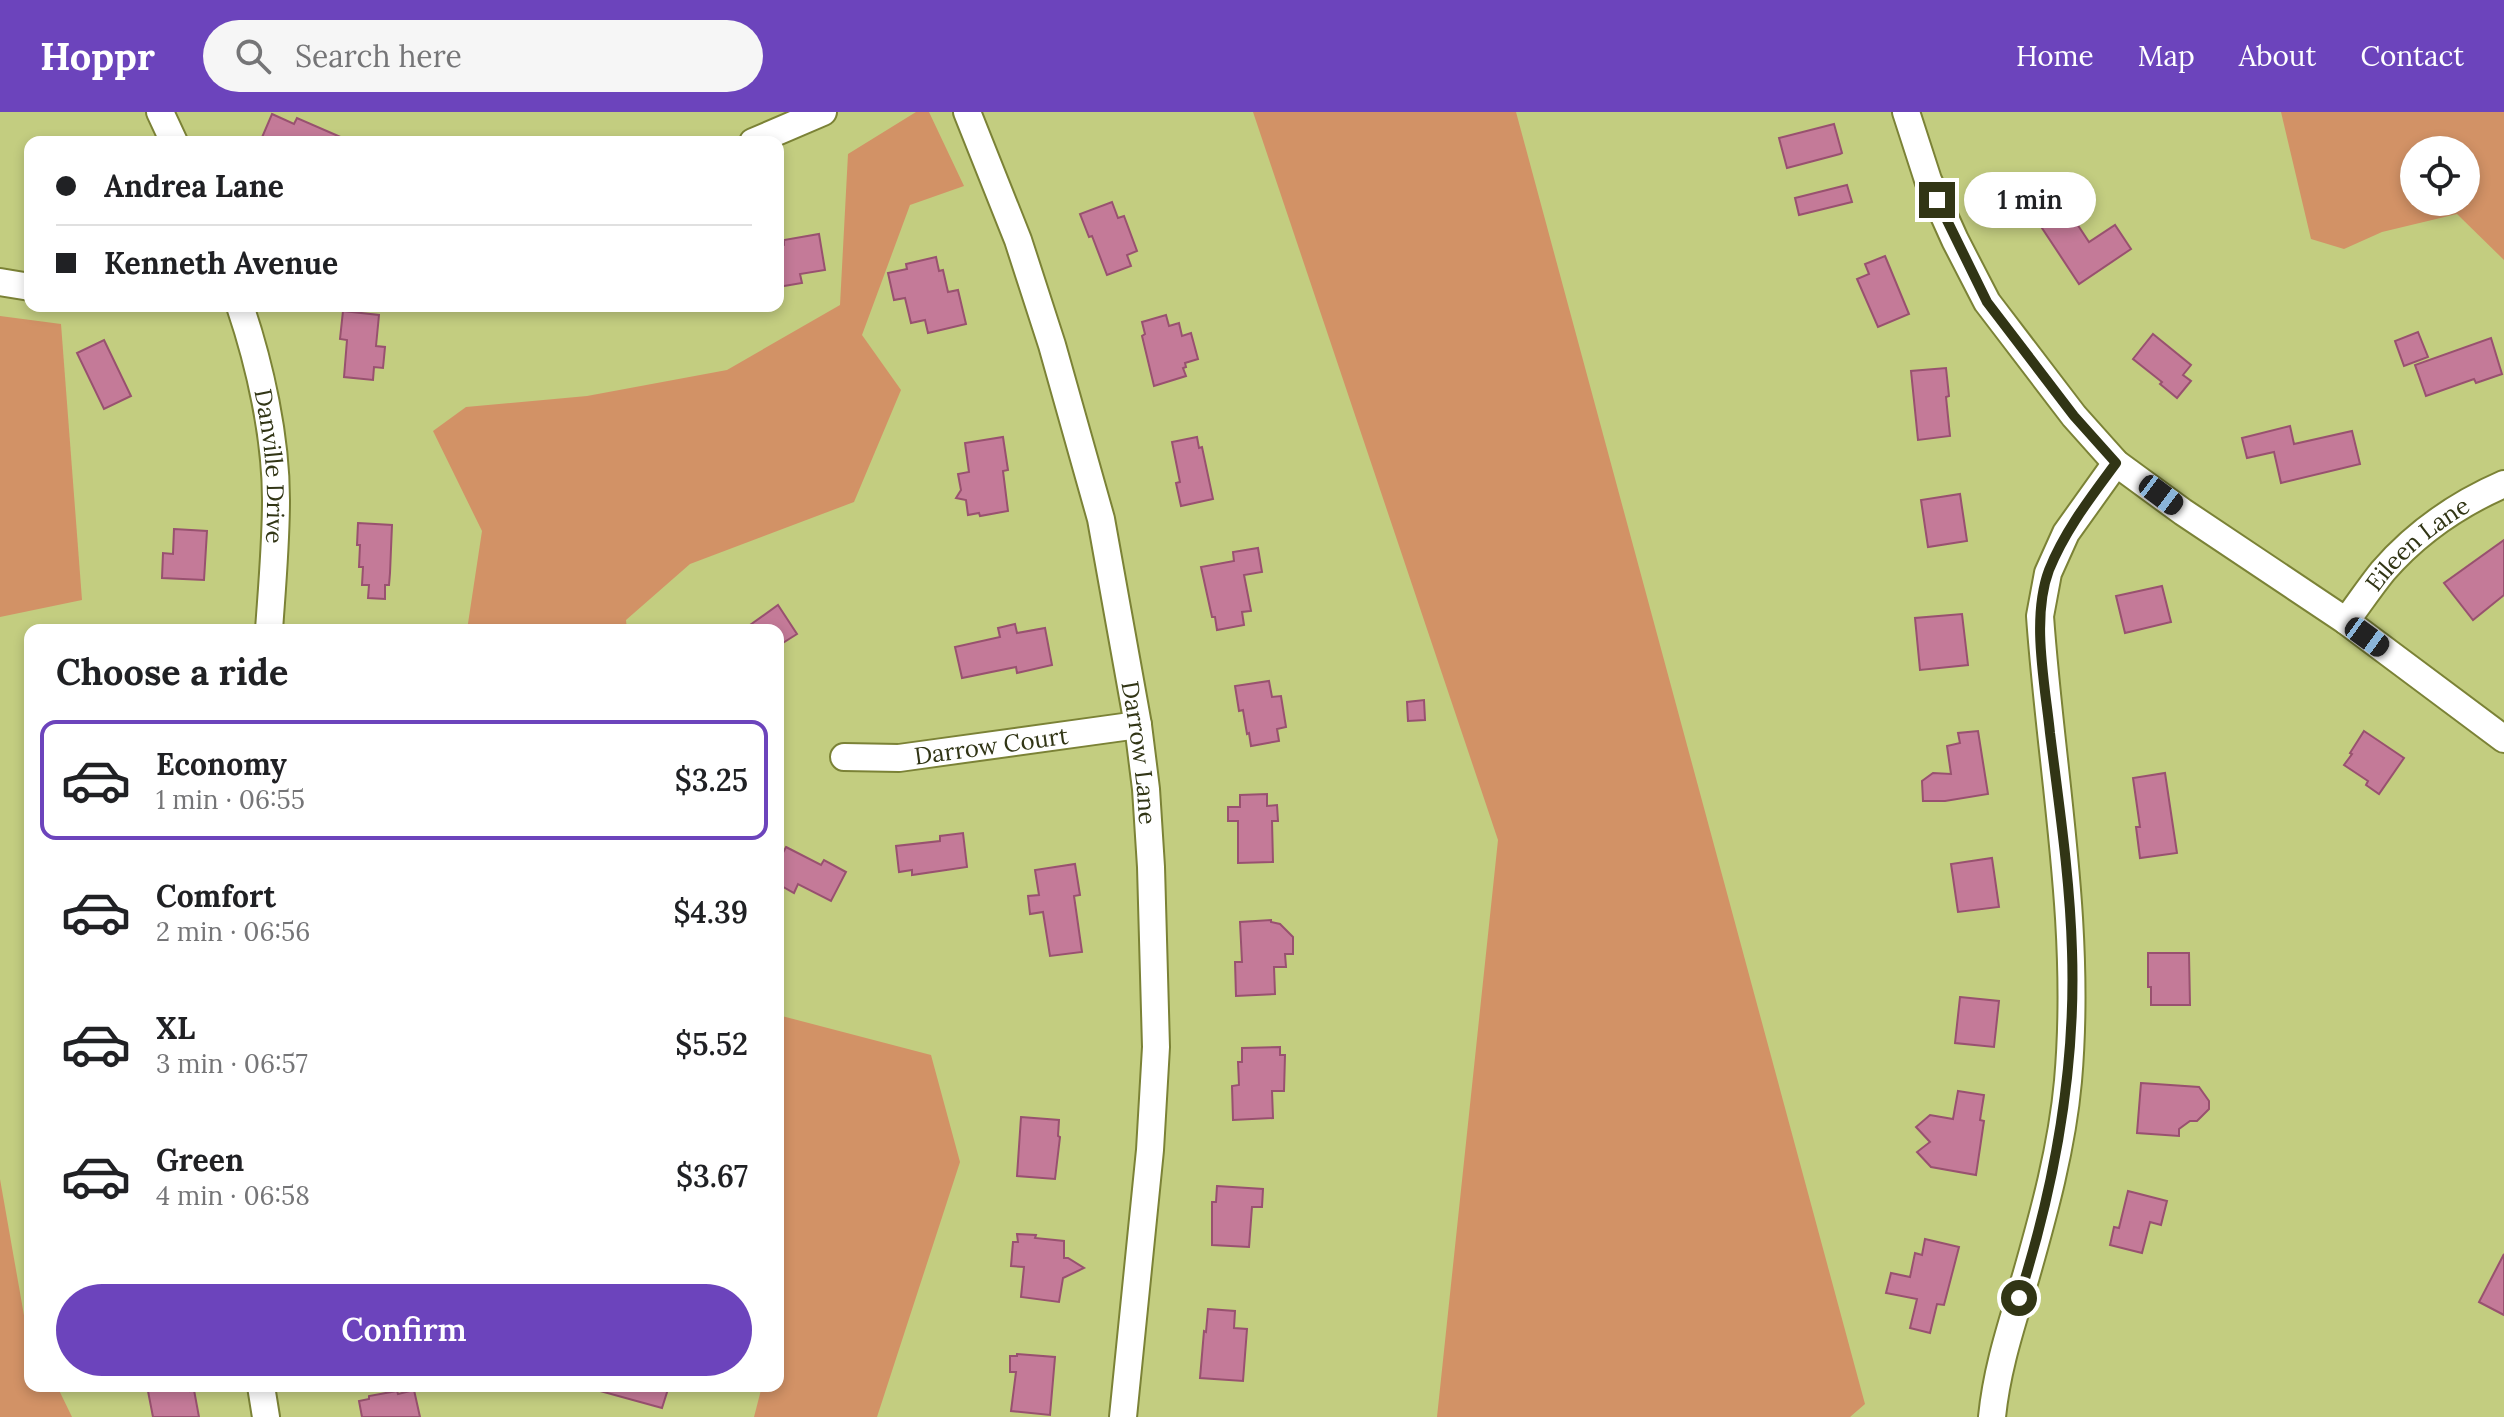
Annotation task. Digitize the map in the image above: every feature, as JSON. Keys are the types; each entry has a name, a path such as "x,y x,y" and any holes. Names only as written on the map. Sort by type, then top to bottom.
{"street":[{"path":"160,112 171,136"},
{"path":"767,136 823,112"},
{"name":"Darrow Lane","path":"967,112 1018,240 1077,427 1101,519 1138,725 1146,789 1156,1047 1150,1150 1123,1417"},
{"path":"1906,112 1928,180 1987,302 2064,404 2116,463 2183,512 2346,621 2504,739"},
{"path":"0,282 24,286"},
{"name":"Danville Drive","path":"242,312 257,356 270,432 276,497 269,624"},
{"path":"1992,1417 1995,1386 2006,1339 2026,1277 2058,1150 2068,1083 2072,950 2040,616 2048,573 2066,533 2116,463"},
{"name":"Eileen Lane","path":"2346,621 2384,570 2424,531 2470,499 2504,484"},
{"name":"Darrow Court","path":"844,757 899,758 1138,725"},
{"path":"262,1392 266,1417"}],"shaded area":[{"path":"916,112 929,112 964,186 910,205 862,335 901,390 854,502 690,564 626,620 626,624 468,624 482,531 433,431 466,407 587,396 727,370 840,305 848,154"},
{"path":"1253,112 1516,112 1865,1404 1850,1417 1437,1417 1498,840"},
{"path":"2281,112 2504,112 2504,260 2459,216 2480,216 2480,136 2400,136 2400,216 2449,216 2382,232 2344,249 2311,239"},
{"path":"0,316 61,324 82,600 0,617"},
{"path":"784,1017 931,1055 960,1162 877,1417 754,1417 760,1392 784,1392"},
{"path":"0,1179 24,1315 24,1392 60,1392 72,1417 0,1417"}],"building":[{"path":"272,114 294,124 297,118 338,136 263,136"},
{"path":"1834,124 1842,153 1787,168 1779,138"},
{"path":"1847,185 1852,202 1799,215 1795,198"},
{"path":"2062,201 2089,242 2115,225 2131,249 2079,284 2036,219"},
{"path":"1112,202 1118,218 1124,216 1137,251 1127,255 1131,266 1107,275 1080,214"},
{"path":"819,234 825,270 800,274 802,283 784,286 784,240"},
{"path":"1885,256 1909,314 1878,327 1857,279 1869,274 1865,264"},
{"path":"936,257 939,271 943,270 948,292 958,290 966,324 928,333 925,320 911,323 905,298 894,300 888,273 907,269 906,264"},
{"path":"343,312 379,315 376,346 385,347 383,368 374,367 373,380 344,377 347,340 340,339"},
{"path":"1166,315 1169,326 1179,323 1182,336 1191,333 1198,359 1185,363 1186,376 1154,386 1142,336 1145,334 1142,322"},
{"path":"2418,332 2428,357 2404,366 2395,341"},
{"path":"2153,334 2191,365 2183,375 2191,381 2177,398 2133,359"},
{"path":"2491,338 2502,374 2476,383 2474,379 2426,396 2415,365"},
{"path":"104,340 131,396 104,409 77,353"},
{"path":"1946,368 1950,436 1918,440 1911,371"},
{"path":"2290,426 2294,444 2352,431 2360,464 2281,483 2274,452 2247,458 2242,438"},
{"path":"1003,437 1008,470 1003,471 1008,511 968,515 966,500 956,498 961,490 958,474 969,472 965,443"},
{"path":"1197,437 1213,499 1181,506 1172,442"},
{"path":"1960,494 1967,541 1928,547 1921,500"},
{"path":"358,523 392,525 389,585 385,585 385,599 368,598 369,585 362,585 363,567 359,567 360,545 357,545"},
{"path":"174,529 207,531 204,580 162,578 163,553 173,554"},
{"path":"2504,540 2504,595 2473,620 2444,583"},
{"path":"1258,548 1262,572 1244,575 1251,611 1242,612 1244,625 1217,630 1201,567 1234,561 1233,552"},
{"path":"2162,586 2171,622 2125,633 2116,596"},
{"path":"778,605 797,634 784,642 784,624 751,624"},
{"path":"1962,614 1968,665 1920,670 1915,618"},
{"path":"1015,624 1017,633 1045,628 1052,665 1017,673 1016,667 962,678 955,647 1000,637 998,628"},
{"path":"1269,681 1272,697 1281,696 1286,727 1277,729 1279,741 1251,746 1243,710 1239,711 1235,686"},
{"path":"1424,700 1425,720 1408,721 1407,702"},
{"path":"1978,731 1988,794 1923,801 1922,781 1933,773 1951,774 1947,746 1960,743 1958,733"},
{"path":"2364,731 2404,758 2379,794 2366,785 2368,781 2344,765"},
{"path":"2165,773 2177,853 2140,858 2136,827 2140,827 2133,778"},
{"path":"1267,794 1267,806 1277,805 1278,821 1272,821 1273,862 1238,863 1238,821 1228,821 1228,807 1240,807 1240,795"},
{"path":"963,833 967,867 912,875 912,870 899,872 896,846 940,841 940,836"},
{"path":"786,847 821,865 824,860 846,872 831,901 798,884 794,893 784,887"},
{"path":"1992,858 1999,907 1958,912 1951,864"},
{"path":"1075,864 1080,895 1074,896 1082,952 1050,956 1043,912 1030,914 1028,896 1039,895 1035,870"},
{"path":"1271,920 1293,937 1293,954 1285,954 1286,967 1274,967 1275,994 1236,996 1235,962 1242,962 1240,922"},
{"path":"2148,953 2189,953 2190,1005 2151,1005"},
{"path":"1960,997 1999,1001 1994,1047 1955,1043"},
{"path":"1280,1047 1280,1055 1285,1055 1284,1091 1272,1091 1273,1118 1233,1120 1232,1086 1239,1085 1238,1062 1242,1062 1242,1048"},
{"path":"2141,1083 2199,1087 2209,1101 2209,1109 2197,1121 2190,1121 2179,1129 2179,1136 2137,1133"},
{"path":"1958,1091 1984,1095 1980,1120 1984,1121 1976,1175 1931,1167 1917,1152 1930,1142 1916,1127 1930,1115 1953,1119"},
{"path":"1021,1117 1059,1120 1055,1179 1017,1176"},
{"path":"1217,1186 1263,1189 1262,1207 1252,1207 1249,1247 1212,1245 1212,1202 1216,1202"},
{"path":"2128,1191 2167,1201 2161,1225 2150,1222 2142,1253 2110,1245 2114,1227 2119,1228"},
{"path":"1017,1234 1064,1241 1064,1258 1084,1268 1063,1278 1059,1302 1021,1297 1024,1267 1011,1266 1013,1242 1018,1242"},
{"path":"1925,1239 1959,1247 1944,1305 1937,1304 1930,1333 1910,1328 1917,1299 1886,1293 1891,1273 1910,1277 1915,1253 1922,1255"},
{"path":"2504,1254 2504,1315 2479,1302"},
{"path":"1208,1309 1235,1311 1234,1328 1247,1329 1243,1381 1200,1378"},
{"path":"1010,1356 1055,1357 1050,1415 1011,1411 1016,1372 1010,1372"},
{"path":"148,1392 194,1392 199,1417 153,1417"},
{"path":"391,1392 414,1392 420,1417 362,1417 359,1401 369,1399 369,1396"},
{"path":"604,1392 667,1392 662,1408"}],"route":[{"path":"1937,200 1987,302 2035,368 2116,463 2066,533 2048,573 2040,616 2068,892 2072,1014 2068,1083 2058,1150 2019,1298"}]}
